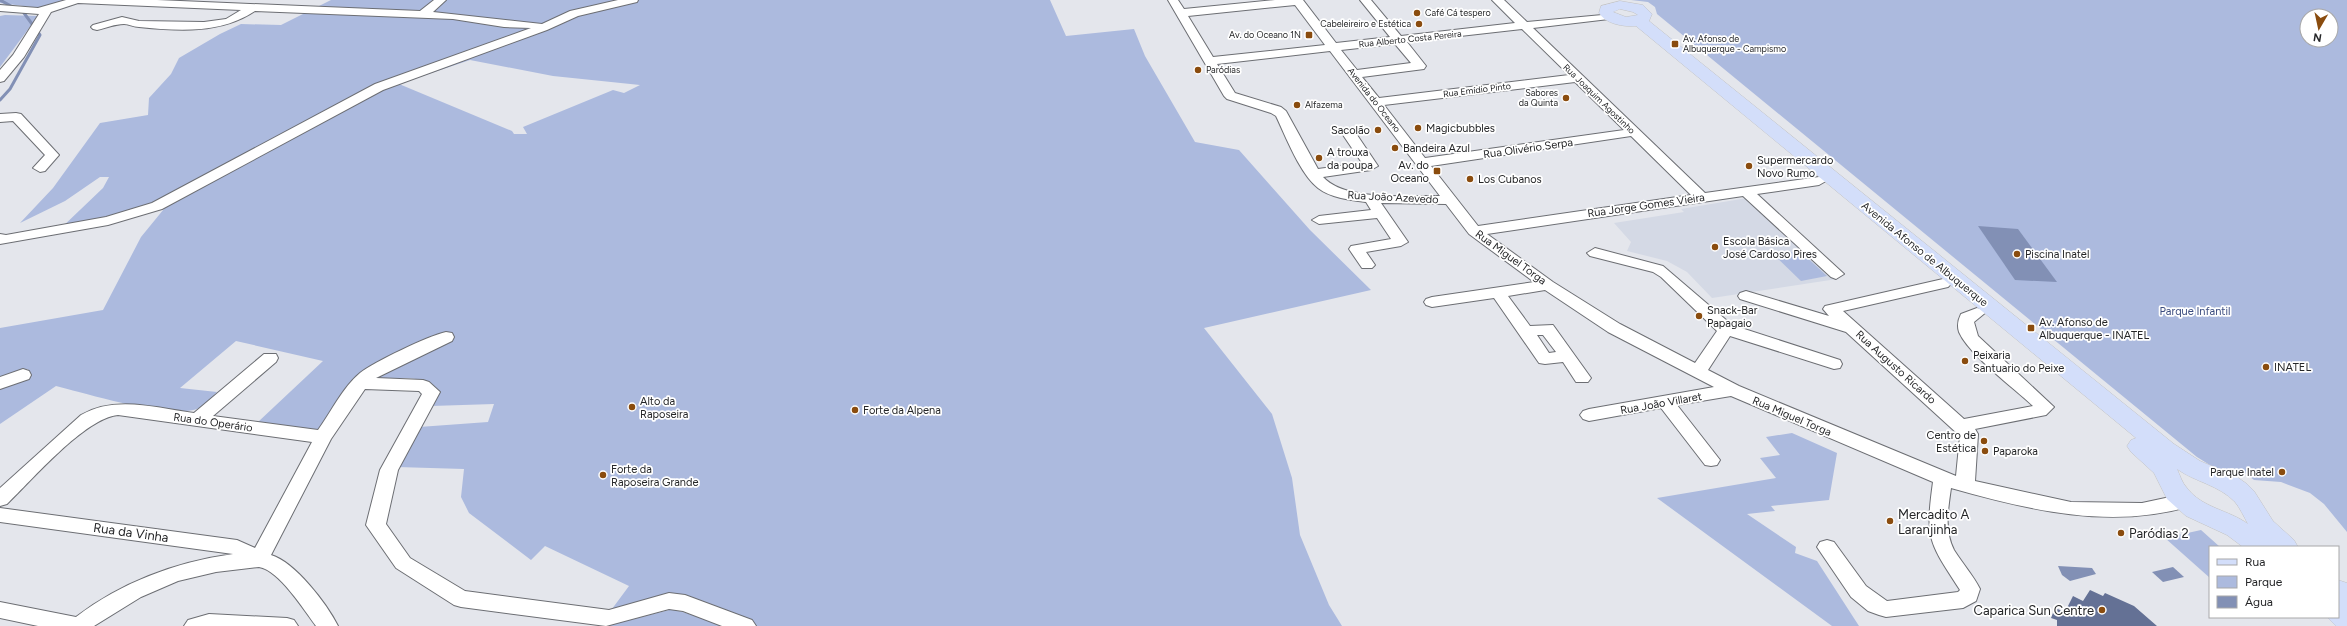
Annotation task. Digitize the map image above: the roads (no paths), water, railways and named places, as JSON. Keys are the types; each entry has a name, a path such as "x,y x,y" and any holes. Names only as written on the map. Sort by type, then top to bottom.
{"main road":[{"name":"Avenida Afonso de Albuquerque","path":"1617,10 1977,313 2156,460 2167,472 2178,493"},
{"name":"Avenida Afonso de Albuquerque","path":"1617,10 2166,450 2191,467 2238,490 2264,528 2284,546"},
{"name":"Avenida Afonso de Albuquerque","path":"2178,493 2173,478 2184,472 2204,474 2216,478"},
{"path":"2178,493 2208,515 2236,528 2261,546"},
{"path":"2208,515 2222,519 2242,518 2248,515 2250,510 2249,504"},
{"path":"2339,592 2347,598"},
{"path":"2339,612 2347,619"}],"street":[{"path":"0,8 36,13 46,12 75,0"},
{"path":"79,0 481,19 504,24 534,25 543,28"},
{"path":"96,27 119,21 131,20 137,24 175,26 227,22 264,0"},
{"path":"421,16 442,0"},
{"path":"0,238 3,240 108,221 157,206 379,87 543,28 574,13 633,0"},
{"name":"Rua João Azevedo","path":"1173,0 1231,96 1276,110 1281,114 1322,184 1332,191 1342,195 1370,198 1449,200"},
{"path":"1181,13 1247,3 1297,0"},
{"name":"Avenida do Oceano","path":"1297,0 1449,200"},
{"path":"1354,74 1420,66 1365,0"},
{"name":"Rua Joaquim Agostinho","path":"1498,0 1701,197"},
{"name":"Rua Alberto Costa Pereira","path":"1211,61 1524,26 1617,10"},
{"path":"0,78 18,58 46,12"},
{"name":"Rua Emídio Pinto","path":"1376,102 1578,78"},
{"path":"0,118 16,117 52,155 40,168"},
{"path":"1315,174 1371,166 1348,132"},
{"name":"Rua Olivério Serpa","path":"1422,163 1634,132"},
{"name":"Rua Jorge Gomes Vieira","path":"1474,231 1819,181"},
{"path":"1744,191 1836,274"},
{"path":"1367,265 1356,249 1401,242 1370,198"},
{"name":"Rua Miguel Torga","path":"1449,200 1474,231 1548,285 1614,328 1697,373 1733,390 1942,479 2008,497 2078,510 2142,510 2178,493"},
{"path":"1319,220 1380,212"},
{"path":"1595,253 1658,269 1666,274 1718,325 1726,329 1834,364"},
{"name":"Rua Augusto Ricardo","path":"1943,284 1831,309 1969,434 1965,485"},
{"path":"1432,302 1548,285"},
{"path":"1498,292 1545,359 1567,356 1582,378"},
{"path":"1746,296 1853,328"},
{"path":"1960,426 2044,410 2045,407 1977,346 1969,336 1965,330 1965,323 1967,318 1977,313"},
{"path":"1697,373 1726,329"},
{"path":"0,610 79,626 110,604 152,583 199,567 259,559 323,437 360,383 380,368 446,337"},
{"path":"197,420 270,358"},
{"path":"0,382 22,375"},
{"path":"360,383 423,386 431,392 389,470 376,525 403,563 462,599 609,618 669,601 685,603 745,626"},
{"name":"Rua João Villaret","path":"1589,415 1733,390"},
{"path":"1665,402 1711,460"},
{"name":"Rua do Operário","path":"0,499 78,426 90,416 105,410 118,409 323,437"},
{"path":"1827,546 1861,596 1878,606 1886,609 1963,600 1968,595 1970,589 1942,546 1939,535 1938,525 1942,479"},
{"name":"Rua da Vinha","path":"0,515 237,547 259,559 273,563 284,572 328,626"},
{"path":"194,626 209,622 288,626"}],"water":[{"name":"Piscina Inatel","path":"1978,226 2018,229 2057,282 2015,280"},
{"path":"2058,566 2092,568 2096,574 2070,581 2062,575"},
{"path":"2173,567 2184,577 2163,582 2152,572"}],"waterway":[{"path":"0,0 11,6"},
{"path":"0,100 10,89 40,35 24,13"}],"place":[{"name":"Café Cá tespero","path":"1417,13"},
{"name":"Cabeleireiro e Estética","path":"1419,24"},
{"name":"Av. do Oceano 1N","path":"1309,35"},
{"name":"Av. Afonso de Albuquerque - Campismo","path":"1675,44"},
{"name":"Paródias","path":"1198,70"},
{"name":"Sabores da Quinta","path":"1566,98"},
{"name":"Alfazema","path":"1297,105"},
{"name":"Magicbubbles","path":"1418,128"},
{"name":"Sacolão","path":"1378,130"},
{"name":"Bandeira Azul","path":"1395,148"},
{"name":"A trouxa da poupa","path":"1319,158"},
{"name":"Supermercardo Novo Rumo","path":"1749,166"},
{"name":"Av. do Oceano","path":"1437,171"},
{"name":"Los Cubanos","path":"1470,179"},
{"name":"Escola Básica José Cardoso Pires","path":"1715,247"},
{"name":"Piscina Inatel","path":"2017,254"},
{"name":"Snack-Bar Papagaio","path":"1699,316"},
{"name":"Av. Afonso de Albuquerque - INATEL","path":"2031,328"},
{"name":"Peixaria Santuario do Peixe","path":"1965,361"},
{"name":"INATEL","path":"2266,367"},
{"name":"Alto da Raposeira","path":"632,407"},
{"name":"Forte da Alpena","path":"855,410"},
{"name":"Centro de Estética","path":"1984,441"},
{"name":"Paparoka","path":"1985,451"},
{"name":"Parque Inatel","path":"2282,472"},
{"name":"Forte da Raposeira Grande","path":"603,475"},
{"name":"Mercadito A Laranjinha","path":"1890,521"},
{"name":"Paródias 2","path":"2121,533"},
{"name":"Caparica Sun Centre","path":"2102,610"}],"park label":[{"name":"Parque Infantil","path":"2195,311"}]}
